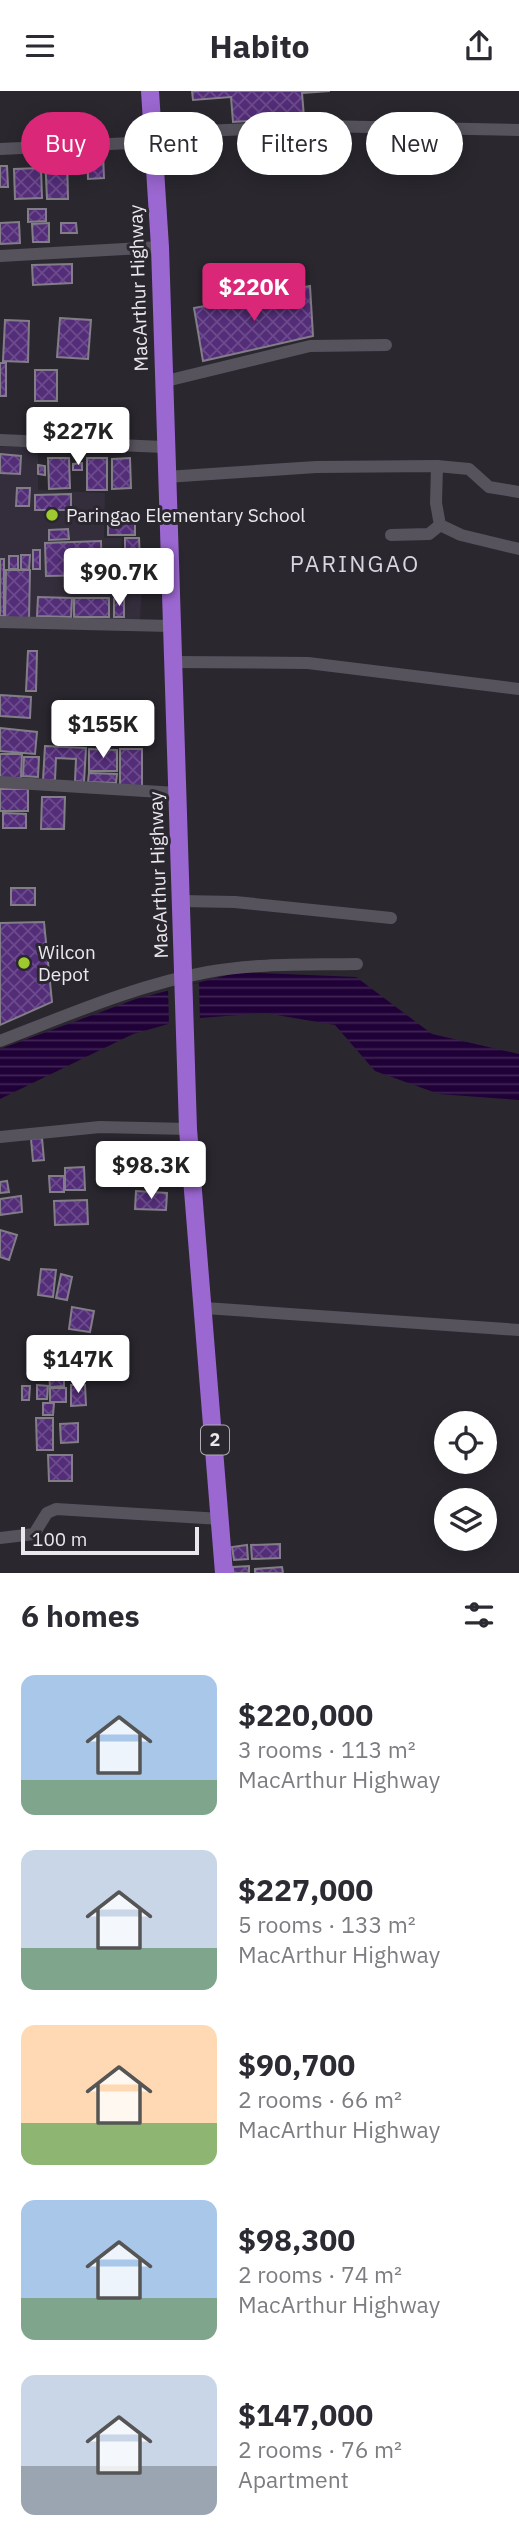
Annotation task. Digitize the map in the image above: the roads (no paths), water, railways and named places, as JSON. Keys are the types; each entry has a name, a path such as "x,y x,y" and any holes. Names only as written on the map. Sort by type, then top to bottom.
{"highway":[{"name":"MacArthur Highway","path":"150,91 152,112"},
{"name":"MacArthur Highway","path":"156,175 188,1129 205,1308 224,1573"}],"street":[{"path":"223,132 318,126 519,130"},
{"path":"0,149 124,139"},
{"path":"0,256 160,247"},
{"path":"162,382 310,346 386,345"},
{"path":"0,440 164,447"},
{"path":"166,477 316,467 437,466 469,468 489,487 519,492"},
{"path":"437,466 436,503 440,525"},
{"path":"391,535 429,534 440,525"},
{"path":"440,525 461,535 519,549"},
{"path":"0,622 171,626"},
{"path":"172,662 308,663 519,688"},
{"path":"0,782 177,793"},
{"path":"181,901 235,902 391,918"},
{"path":"0,1041 137,990 242,967 357,964"},
{"path":"0,1137 100,1127 188,1129"},
{"path":"205,1308 519,1330"},
{"path":"0,1538 30,1537 47,1513 56,1509 222,1519"}],"place":[{"name":"Paringao Elementary School","path":"52,515"},
{"name":"Wilcon Depot","path":"24,963"}],"district":[{"name":"PARINGAO","path":"355,564"}]}
